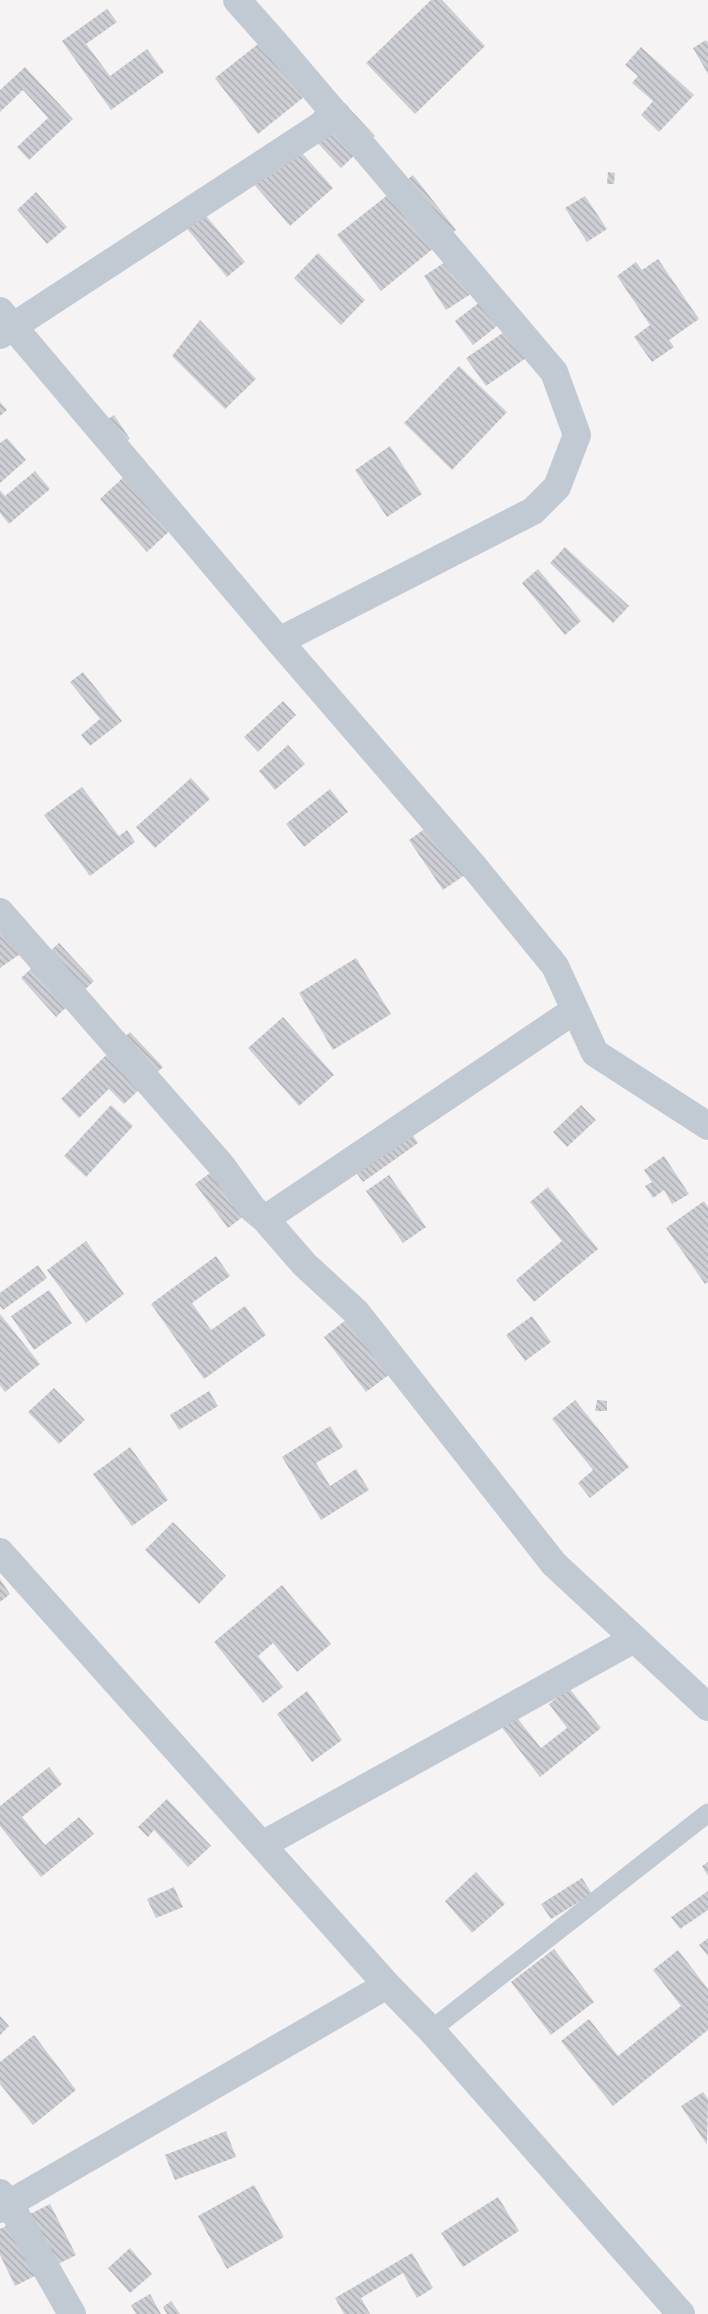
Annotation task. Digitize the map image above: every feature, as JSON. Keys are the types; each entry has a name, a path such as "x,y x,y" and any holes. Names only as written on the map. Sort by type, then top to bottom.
{"street":[{"path":"236,0 554,372 577,435 557,487 533,511 279,641"},
{"path":"337,116 4,324 475,868 554,966 595,1054 708,1126"},
{"path":"0,912 220,1165 253,1209 304,1264 356,1312 554,1564 708,1707"},
{"path":"265,1220 575,1010"},
{"path":"0,1552 387,1985 431,2030 681,2314"},
{"path":"262,1845 634,1639"},
{"path":"72,2314 3,2202 387,1985"}],"lane":[{"path":"431,2030 708,1813"}],"building":[{"path":"431,0 442,0 485,46 415,114 366,63"},
{"path":"107,9 117,22 86,44 110,76 147,49 164,72 111,110 62,41"},
{"path":"277,29 320,84 258,134 215,78"},
{"path":"706,40 708,43 708,74 693,48"},
{"path":"641,47 694,95 659,132 641,115 653,101 632,83 638,76 625,65"},
{"path":"25,67 73,119 29,160 17,147 48,118 23,90 0,112 0,90"},
{"path":"335,93 375,136 341,168 301,125"},
{"path":"294,144 333,188 290,226 252,182"},
{"path":"608,172 615,173 614,184 607,184"},
{"path":"413,175 456,230 381,291 337,235"},
{"path":"36,192 67,227 47,244 17,210"},
{"path":"585,196 607,229 587,242 565,208"},
{"path":"197,205 245,262 227,277 179,219"},
{"path":"465,249 488,283 446,310 424,276"},
{"path":"318,253 365,300 341,325 294,278"},
{"path":"658,259 699,319 669,340 674,347 652,362 634,337 650,325 617,276 636,262 642,270"},
{"path":"493,292 511,315 473,345 455,321"},
{"path":"200,320 256,379 225,409 172,356"},
{"path":"510,328 529,356 486,386 466,358"},
{"path":"459,366 507,412 452,470 404,423"},
{"path":"0,402 7,410 0,416"},
{"path":"114,415 130,439 105,456 89,432"},
{"path":"7,438 26,460 0,483 0,443"},
{"path":"390,446 422,494 387,517 355,470"},
{"path":"35,471 50,489 9,524 0,513 0,490 5,496"},
{"path":"129,472 177,524 147,552 100,499"},
{"path":"565,547 629,606 613,623 550,563"},
{"path":"538,569 581,621 565,635 522,583"},
{"path":"83,672 122,721 90,746 81,735 100,719 70,682"},
{"path":"283,701 296,715 258,752 244,737"},
{"path":"288,745 305,764 275,790 259,771"},
{"path":"191,778 210,799 155,848 136,827"},
{"path":"82,787 119,836 127,830 135,842 90,876 44,815"},
{"path":"330,789 348,812 304,847 286,824"},
{"path":"440,818 475,868 443,890 409,840"},
{"path":"0,905 30,947 0,968"},
{"path":"59,943 94,981 56,1017 21,978"},
{"path":"356,958 391,1014 333,1050 299,993"},
{"path":"283,1017 334,1075 299,1106 248,1048"},
{"path":"130,1032 163,1067 124,1104 109,1089 79,1118 61,1099"},
{"path":"111,1105 133,1126 86,1177 64,1156"},
{"path":"581,1105 596,1120 567,1147 553,1132"},
{"path":"408,1128 418,1143 363,1182 352,1167"},
{"path":"664,1156 689,1194 672,1204 664,1190 653,1198 645,1186 652,1182 644,1170"},
{"path":"221,1165 253,1209 228,1228 195,1184"},
{"path":"389,1175 426,1227 403,1243 366,1191"},
{"path":"548,1187 598,1249 534,1302 516,1280 562,1241 530,1202"},
{"path":"704,1201 708,1207 708,1282 705,1284 666,1228"},
{"path":"86,1241 124,1294 86,1323 47,1270"},
{"path":"216,1256 230,1276 192,1303 211,1330 245,1306 266,1335 204,1379 151,1304"},
{"path":"38,1265 47,1278 3,1310 0,1306 0,1293"},
{"path":"49,1290 72,1323 34,1350 11,1316"},
{"path":"356,1312 398,1368 366,1392 324,1337"},
{"path":"0,1314 40,1364 5,1392 0,1385"},
{"path":"532,1316 551,1342 525,1361 506,1335"},
{"path":"54,1388 85,1420 59,1444 28,1412"},
{"path":"209,1391 218,1406 179,1430 170,1415"},
{"path":"575,1400 629,1467 590,1498 578,1483 593,1470 552,1419"},
{"path":"597,1400 607,1401 607,1411 595,1411"},
{"path":"330,1426 343,1447 316,1463 330,1486 356,1469 369,1490 321,1520 282,1457"},
{"path":"130,1447 168,1500 132,1526 93,1474"},
{"path":"173,1522 226,1576 199,1604 145,1550"},
{"path":"0,1579 10,1594 0,1602"},
{"path":"282,1585 331,1644 297,1672 273,1643 258,1656 283,1687 263,1703 214,1642"},
{"path":"569,1688 601,1728 540,1777 500,1725 514,1714 541,1748 567,1728 549,1704"},
{"path":"307,1691 342,1740 312,1762 277,1714"},
{"path":"49,1767 62,1784 22,1817 45,1845 79,1817 94,1834 41,1877 0,1826 0,1806"},
{"path":"167,1799 211,1846 188,1867 154,1830 148,1837 138,1827"},
{"path":"708,1862 708,1876 702,1866"},
{"path":"476,1872 505,1904 472,1933 445,1901"},
{"path":"582,1878 592,1894 551,1919 541,1904"},
{"path":"174,1887 183,1907 156,1918 147,1899"},
{"path":"708,1891 708,1910 680,1929 671,1917"},
{"path":"708,1938 708,1956 699,1945"},
{"path":"554,1949 594,2002 551,2035 511,1982"},
{"path":"678,1950 708,1989 708,2030 613,2106 561,2041 589,2019 618,2056 681,2006 653,1970"},
{"path":"0,2016 9,2026 0,2035"},
{"path":"34,2035 76,2090 33,2125 0,2084 0,2062"},
{"path":"703,2092 708,2099 707,2145 681,2106"},
{"path":"226,2131 236,2157 175,2180 165,2155"},
{"path":"254,2185 284,2237 227,2269 198,2216"},
{"path":"498,2197 519,2231 463,2267 441,2233"},
{"path":"50,2204 76,2255 15,2286 0,2255 0,2229"},
{"path":"130,2248 152,2274 130,2293 108,2268"},
{"path":"412,2253 433,2288 417,2298 403,2273 361,2298 370,2314 344,2314 335,2298"},
{"path":"150,2294 161,2314 136,2314 131,2305"},
{"path":"171,2301 180,2314 167,2314 163,2307"}]}
